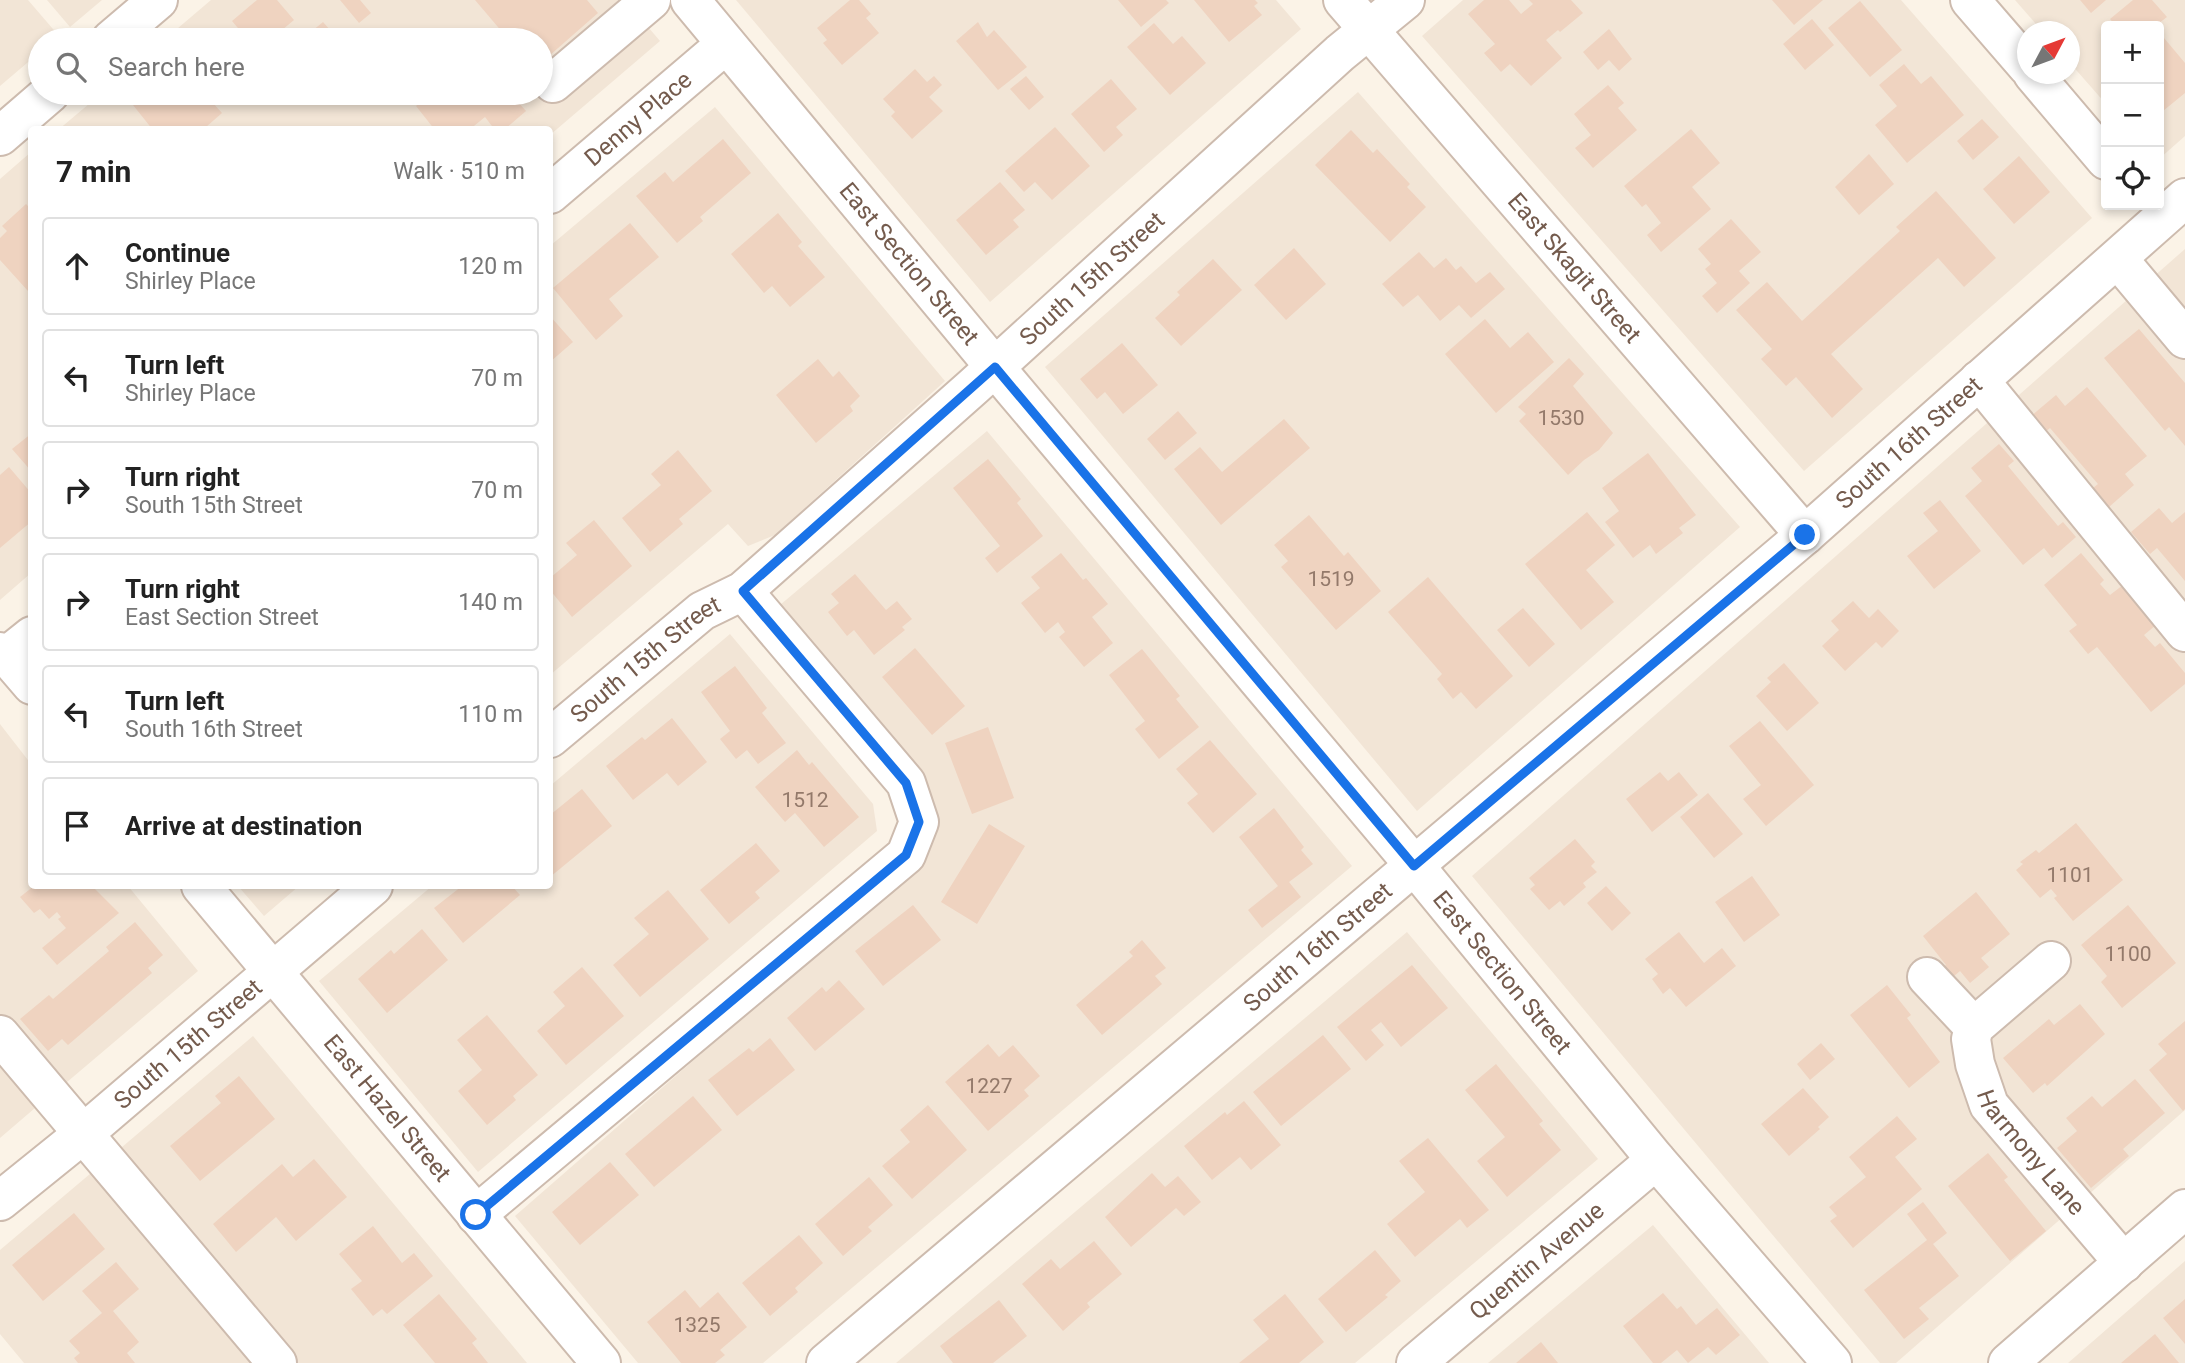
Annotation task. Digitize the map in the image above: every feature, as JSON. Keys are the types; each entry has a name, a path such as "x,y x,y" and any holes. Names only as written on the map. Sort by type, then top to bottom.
{"street":[{"path":"125,28 158,0"},
{"path":"553,83 651,0"},
{"name":"East Section Street","path":"690,0 1657,1160 1832,1363"},
{"name":"East Skagit Street","path":"1343,0 1805,535"},
{"name":"South 15th Street","path":"553,735 702,611 743,591 1330,63 1405,0"},
{"path":"1970,0 2017,55"},
{"name":"Denny Place","path":"553,191 726,44"},
{"path":"2041,84 2101,154"},
{"path":"0,136 36,105"},
{"name":"South 16th Street","path":"826,1363 1805,535 2118,259 2161,210"},
{"path":"2118,259 2185,339"},
{"path":"1979,380 2185,632"},
{"path":"476,1215 906,855 919,822 906,783 743,591"},
{"path":"13,648 28,677"},
{"name":"East Hazel Street","path":"204,889 601,1363"},
{"name":"South 15th Street","path":"0,1201 83,1134 369,889"},
{"path":"1927,977 1974,1027 2051,961"},
{"name":"Harmony Lane","path":"1974,1027 1971,1039 1975,1064 1989,1105 2124,1263"},
{"path":"0,1035 277,1363"},
{"name":"Quentin Avenue","path":"1416,1363 1657,1160"},
{"path":"2008,1363 2185,1209"}],"shaded area":[{"path":"0,0 28,0 52,28 28,28 28,62 0,86"},
{"path":"47,0 102,0 70,27"},
{"path":"211,0 625,0 660,41 553,132 553,126 63,126 88,105 553,105 553,28 178,28"},
{"path":"736,0 1276,0 1301,29 990,302"},
{"path":"1463,0 1901,0 2092,218 1804,471 1422,36"},
{"path":"2015,0 2185,0 2185,136 2164,155 2164,21 2101,21 2101,98 2080,74 2080,21 2033,21"},
{"path":"1358,92 1740,527 1417,811 1045,367"},
{"path":"715,107 945,381 775,535 748,546 728,524 553,672 553,243"},
{"path":"28,155 28,576 0,600 0,179"},
{"path":"2185,249 2185,1110 1896,1363 1880,1363 1472,876"},
{"path":"987,431 1352,866 763,1363 638,1363 515,1216 928,856 924,778 780,605"},
{"path":"730,634 873,804 877,831 478,1172 319,981 428,889 553,889 553,783"},
{"path":"0,724 28,760 28,889 130,889 198,971 60,1088 0,1016"},
{"path":"241,889 296,889 264,916"},
{"path":"1407,932 1598,1159 1355,1363 896,1363"},
{"path":"253,1036 527,1363 291,1363 115,1153"},
{"path":"0,1052 42,1102 0,1138"},
{"path":"97,1168 261,1363 24,1363 0,1334 0,1250"},
{"path":"1653,1225 1769,1363 1488,1363"},
{"path":"2185,1261 2185,1363 2068,1363 2131,1308"}],"building":[{"path":"257,0 277,0 294,20 284,28 238,28 232,21"},
{"path":"340,0 360,0 371,13 359,23"},
{"path":"475,0 587,0 598,13 553,52 553,28 499,28"},
{"path":"850,0 859,0 871,14 866,18 879,33 842,65 823,43 827,40 817,28"},
{"path":"1118,0 1166,0 1169,3 1141,27"},
{"path":"1194,0 1255,0 1258,3 1254,6 1262,15 1229,42"},
{"path":"1484,0 1509,0 1521,14 1533,4 1529,0 1571,0 1583,13 1546,40 1562,58 1531,86 1510,64 1501,72 1484,53 1495,44 1468,14"},
{"path":"1772,0 1823,0 1794,25"},
{"path":"2080,0 2106,0 2091,13"},
{"path":"2133,0 2152,0 2167,17 2162,21 2110,19"},
{"path":"1860,1 1902,50 1870,77 1828,28"},
{"path":"1812,19 1834,45 1805,70 1783,44"},
{"path":"323,22 328,28 316,28"},
{"path":"978,22 987,37 994,30 1027,67 998,90 956,41"},
{"path":"1154,23 1173,44 1182,36 1206,63 1170,95 1127,47"},
{"path":"1609,29 1632,59 1619,71 1609,60 1598,70 1583,52"},
{"path":"2164,38 2185,63 2185,93 2164,110"},
{"path":"1904,64 1921,84 1931,76 1964,115 1907,163 1875,125 1897,106 1879,85"},
{"path":"915,69 927,82 934,76 942,85 929,97 943,111 912,139 891,116 895,112 883,99"},
{"path":"1026,76 1044,97 1029,110 1010,89"},
{"path":"1111,79 1137,109 1116,127 1123,135 1104,152 1071,114"},
{"path":"1608,85 1624,103 1618,108 1637,130 1593,168 1575,148 1591,135 1574,114"},
{"path":"133,105 215,105 222,113 207,126 150,126"},
{"path":"521,105 526,111 509,126 492,126 485,117 474,126 432,126 416,106"},
{"path":"1982,119 1999,137 1973,160 1957,141"},
{"path":"1055,127 1090,166 1052,200 1035,182 1024,192 1005,171"},
{"path":"1691,129 1720,163 1692,187 1711,209 1661,252 1647,235 1661,223 1646,204 1642,207 1624,186"},
{"path":"1351,130 1373,153 1377,149 1410,184 1407,187 1426,207 1390,242 1315,165"},
{"path":"723,139 751,173 700,217 703,221 677,243 636,196 665,172 673,182"},
{"path":"1869,154 1894,184 1859,215 1835,187"},
{"path":"2019,156 2050,192 2014,224 1983,189"},
{"path":"1000,182 1025,210 1013,220 1019,227 986,255 956,220"},
{"path":"1936,191 1996,258 1964,287 1938,258 1831,354 1863,389 1832,418 1796,377 1786,386 1761,359 1772,349 1736,310 1767,282 1802,321 1900,231 1896,227"},
{"path":"26,204 28,206 28,291 0,260 0,238 7,231 2,226"},
{"path":"778,213 802,242 798,246 825,277 790,307 772,286 764,293 731,254"},
{"path":"1731,219 1761,252 1739,271 1750,283 1717,313 1702,296 1717,283 1705,269 1711,264 1698,249"},
{"path":"630,223 659,257 609,299 623,316 596,340 553,288"},
{"path":"1294,248 1326,284 1286,320 1254,285"},
{"path":"1419,252 1434,268 1446,258 1456,270 1461,266 1476,283 1490,272 1505,289 1471,318 1459,305 1440,321 1418,295 1403,307 1382,284"},
{"path":"1213,259 1242,290 1181,346 1155,318 1180,295 1177,292"},
{"path":"553,319 573,342 553,359"},
{"path":"1485,319 1510,348 1528,332 1554,362 1496,413 1445,354"},
{"path":"2139,329 2185,383 2185,446 2169,427 2165,431 2104,358"},
{"path":"1122,343 1158,385 1123,414 1105,392 1097,399 1080,379"},
{"path":"1569,358 1584,374 1573,386 1613,433 1599,450 1568,475 1519,421 1526,414 1518,407"},
{"path":"818,359 833,377 839,371 860,396 850,406 853,411 816,443 776,395"},
{"path":"2087,387 2147,456 2125,474 2134,485 2109,507 2093,488 2098,484 2050,428 2044,433 2030,417 2056,395 2065,406"},
{"path":"1178,411 1197,433 1165,460 1147,439"},
{"path":"1284,419 1310,448 1221,525 1174,469 1200,447 1222,472"},
{"path":"28,436 28,467 12,449"},
{"path":"1999,444 2014,461 2008,466 2058,526 2063,522 2076,537 2052,558 2044,548 2023,565 1965,496 1982,481 1971,468"},
{"path":"678,450 712,491 679,519 683,524 650,552 622,518 661,485 651,474"},
{"path":"1648,453 1696,515 1679,528 1683,533 1656,554 1650,545 1633,558 1605,522 1619,511 1602,488"},
{"path":"988,459 1021,499 1017,503 1043,536 997,573 985,558 1000,546 953,488"},
{"path":"9,467 28,489 28,524 0,548 0,475"},
{"path":"1940,500 1981,551 1934,589 1907,556 1938,531 1923,513"},
{"path":"2159,508 2172,523 2185,512 2185,581 2157,548 2150,554 2131,532"},
{"path":"1587,512 1615,545 1586,570 1614,602 1581,630 1525,564"},
{"path":"1309,515 1344,556 1348,552 1381,591 1336,630 1281,567 1288,561 1274,545"},
{"path":"594,520 632,566 572,617 553,594 553,575 577,555 566,543"},
{"path":"1061,553 1083,580 1086,578 1108,604 1092,617 1113,643 1084,667 1059,637 1065,632 1058,622 1045,633 1021,603 1040,588 1031,577"},
{"path":"2081,553 2104,580 2100,584 2110,595 2123,585 2156,625 2144,635 2155,647 2160,643 2185,673 2185,684 2151,712 2097,647 2088,654 2069,631 2077,625 2044,585"},
{"path":"855,574 886,610 897,601 912,619 902,627 905,630 874,655 854,630 847,636 828,612 839,603 831,594"},
{"path":"1428,577 1513,676 1476,709 1461,692 1453,699 1437,679 1442,674 1388,612"},
{"path":"1853,601 1869,618 1878,609 1899,631 1882,648 1876,642 1845,671 1822,646 1839,630 1831,621"},
{"path":"1523,608 1555,644 1529,667 1497,630"},
{"path":"915,648 965,706 932,735 882,677"},
{"path":"1142,649 1180,696 1176,699 1199,727 1159,759 1135,729 1145,721 1109,675"},
{"path":"1784,663 1819,703 1787,731 1756,696 1771,682 1767,678"},
{"path":"735,666 767,708 762,713 786,743 758,764 747,750 736,759 720,739 730,731 701,692"},
{"path":"672,718 707,762 678,786 667,773 633,800 606,766 642,737 645,740"},
{"path":"1760,721 1814,785 1766,826 1743,799 1761,785 1729,746"},
{"path":"988,727 1014,798 972,814 945,743"},
{"path":"1210,740 1257,794 1213,833 1187,803 1198,794 1176,769"},
{"path":"797,750 809,765 812,762 859,817 824,847 795,813 785,822 755,787"},
{"path":"1660,772 1668,781 1679,772 1698,795 1652,832 1626,799"},
{"path":"582,789 612,826 553,875 553,813"},
{"path":"1708,793 1743,834 1714,858 1680,817"},
{"path":"1274,808 1304,847 1301,850 1313,864 1289,882 1301,897 1262,928 1248,910 1278,886 1239,837"},
{"path":"2076,823 2123,880 2073,921 2054,898 2057,896 2051,889 2040,898 2016,870 2023,864 2020,862 2036,850 2039,853"},
{"path":"989,824 1025,846 977,924 941,902"},
{"path":"1575,839 1595,862 1591,866 1597,872 1583,883 1586,887 1564,906 1560,901 1549,910 1530,889 1535,885 1529,878"},
{"path":"756,843 780,871 755,892 760,898 729,924 700,890"},
{"path":"1752,876 1780,915 1744,942 1715,902"},
{"path":"1606,886 1631,913 1612,931 1587,903"},
{"path":"30,889 95,889 119,913 57,965 42,948 66,928 58,919 61,917 57,912 49,919 40,909 34,913 20,897"},
{"path":"458,889 515,889 520,895 463,943 434,908"},
{"path":"668,890 709,939 640,997 613,965 649,934 634,918"},
{"path":"1976,892 2010,934 1981,958 1989,967 1970,983 1960,971 1953,977 1923,936"},
{"path":"913,905 941,940 883,986 855,951"},
{"path":"2128,905 2176,963 2122,1008 2101,982 2107,976 2081,945"},
{"path":"135,922 163,955 148,968 152,973 68,1045 62,1039 48,1051 20,1019 49,995 53,999 109,951 106,947"},
{"path":"422,929 448,960 387,1013 358,979 391,950 394,954"},
{"path":"1679,932 1704,963 1722,948 1736,966 1686,1007 1670,988 1663,994 1652,979 1658,974 1645,959"},
{"path":"1142,940 1166,968 1155,976 1162,984 1102,1035 1076,1005 1133,956 1129,952"},
{"path":"1412,965 1448,1008 1401,1047 1381,1022 1371,1030 1384,1045 1366,1061 1337,1027"},
{"path":"582,967 624,1016 566,1065 537,1031 565,1006 553,992"},
{"path":"839,980 865,1009 815,1051 787,1018 822,987 826,992"},
{"path":"1887,985 1911,1015 1907,1018 1940,1062 1909,1088 1850,1015"},
{"path":"2080,1004 2105,1034 2047,1086 2045,1083 2033,1093 2003,1058 2049,1019 2054,1025"},
{"path":"487,1015 538,1075 513,1096 516,1100 487,1125 458,1091 482,1070 457,1040"},
{"path":"2185,1021 2183,1111 2149,1070 2167,1054 2158,1044"},
{"path":"1323,1035 1351,1069 1281,1126 1253,1092"},
{"path":"770,1038 795,1070 737,1116 708,1080 749,1048 753,1052"},
{"path":"1821,1043 1835,1059 1810,1080 1797,1064"},
{"path":"988,1044 999,1057 1013,1045 1040,1076 1024,1090 1029,1096 988,1131 945,1082"},
{"path":"1496,1064 1543,1121 1539,1124 1561,1150 1507,1197 1477,1161 1505,1137 1465,1090"},
{"path":"239,1076 275,1119 200,1181 170,1146 221,1103 215,1096"},
{"path":"2135,1079 2165,1113 2123,1149 2129,1156 2091,1188 2057,1148 2077,1131 2066,1118 2092,1096 2102,1107"},
{"path":"1803,1088 1829,1117 1818,1127 1820,1129 1789,1156 1761,1124"},
{"path":"693,1096 722,1130 654,1187 625,1154"},
{"path":"1244,1101 1281,1145 1251,1170 1240,1157 1212,1180 1184,1146 1225,1112 1227,1115"},
{"path":"928,1105 967,1150 912,1199 882,1166 910,1142 900,1130"},
{"path":"1897,1116 1917,1139 1895,1157 1922,1189 1853,1248 1830,1221 1837,1216 1829,1207 1866,1177 1849,1157"},
{"path":"1428,1138 1489,1210 1467,1228 1460,1219 1415,1257 1387,1224 1425,1192 1399,1161"},
{"path":"1988,1153 2008,1177 2004,1180 2046,1231 2010,1261 1948,1186"},
{"path":"314,1159 347,1197 296,1241 276,1217 236,1252 213,1224 282,1164 293,1177"},
{"path":"610,1162 639,1195 580,1245 552,1212"},
{"path":"1152,1173 1165,1187 1178,1176 1201,1202 1184,1216 1176,1208 1131,1247 1105,1217"},
{"path":"869,1177 893,1205 868,1227 872,1231 843,1256 815,1224"},
{"path":"1923,1202 1947,1233 1933,1244 1959,1276 1919,1308 1929,1319 1904,1339 1864,1290 1927,1240 1907,1214"},
{"path":"74,1213 105,1249 43,1301 12,1265"},
{"path":"373,1226 402,1263 414,1253 433,1276 387,1314 382,1309 373,1316 351,1289 362,1281 339,1254"},
{"path":"799,1235 823,1263 795,1288 798,1292 770,1316 742,1283"},
{"path":"1094,1241 1122,1274 1087,1303 1090,1307 1063,1331 1022,1284 1051,1259 1060,1269"},
{"path":"1375,1250 1401,1281 1385,1295 1388,1297 1346,1332 1318,1299"},
{"path":"116,1262 139,1289 113,1311 139,1342 127,1353 135,1363 78,1363 74,1358 80,1353 69,1341 102,1313 82,1291"},
{"path":"685,1290 700,1308 718,1292 747,1327 720,1350 725,1355 715,1363 681,1363 647,1322"},
{"path":"1663,1293 1677,1309 1681,1306 1696,1325 1717,1308 1740,1335 1716,1355 1708,1347 1688,1363 1677,1350 1661,1363 1653,1363 1623,1326"},
{"path":"439,1294 477,1339 472,1343 488,1363 435,1363 403,1325"},
{"path":"1285,1294 1324,1342 1299,1363 1239,1363 1269,1339 1253,1320"},
{"path":"2185,1299 2185,1344 2163,1318"},
{"path":"999,1300 1027,1336 993,1363 953,1363 940,1346"},
{"path":"2155,1334 2179,1363 2121,1363"},
{"path":"1541,1342 1558,1363 1516,1363"}],"route":[{"path":"476,1215 906,855 919,822 906,783 743,591 995,367 1414,866 1805,535"}]}
